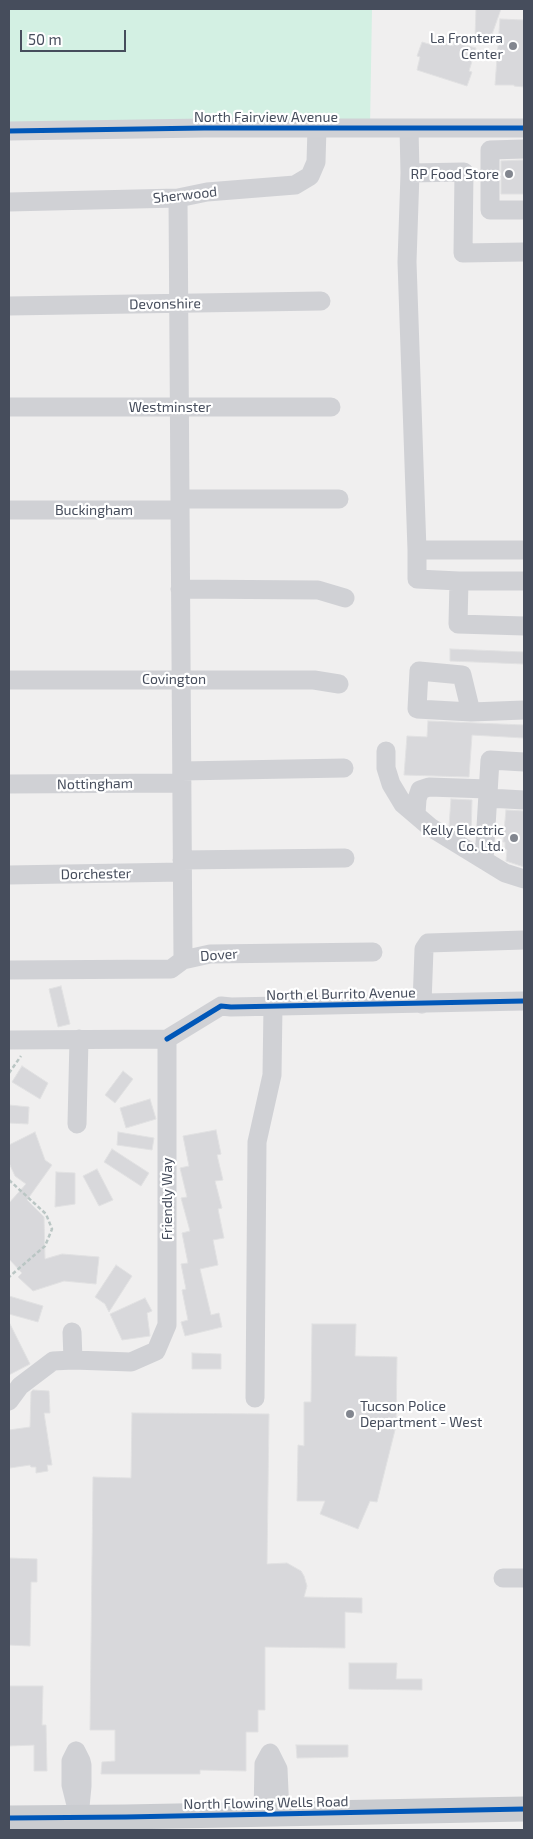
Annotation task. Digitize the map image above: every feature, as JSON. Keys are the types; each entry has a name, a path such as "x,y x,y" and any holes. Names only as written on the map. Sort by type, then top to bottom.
{"main road":[{"name":"North Flowing Wells Road","path":"9,1818 42,1824 78,1817 126,1824 272,1814 524,1809"}],"street":[{"name":"Sherwood","path":"9,202 178,198 207,192 295,184 310,176 316,162 317,128"},
{"path":"410,128 407,262 417,579 524,581"},
{"name":"North Fairview Avenue","path":"9,131 524,128"},
{"path":"524,149 490,150 490,210 524,210"},
{"path":"410,173 464,172 463,253 524,252"},
{"path":"178,198 183,960"},
{"name":"Devonshire","path":"9,306 321,301"},
{"name":"Westminster","path":"9,407 330,407"},
{"name":"Buckingham","path":"9,510 340,499"},
{"path":"417,550 524,550"},
{"path":"459,581 458,624 524,626"},
{"path":"180,589 318,590 345,598"},
{"name":"Covington","path":"9,680 314,680 338,684"},
{"path":"471,712 524,710"},
{"path":"386,750 386,768 391,784 403,804 430,827 505,874 524,879"},
{"path":"484,860 490,760 524,762"},
{"name":"Nottingham","path":"9,784 344,768"},
{"path":"416,814 420,790 429,787 488,793 524,800"},
{"name":"Dorchester","path":"9,875 345,858"},
{"path":"422,1004 424,949 428,943 524,940"},
{"name":"Dover","path":"9,970 171,969 183,960 210,954 373,952"},
{"name":"North el Burrito Avenue","path":"167,1039 221,1006 524,1001"},
{"path":"255,1398 257,1142 272,1075 273,1006"},
{"path":"77,1124 80,1039"},
{"path":"9,1040 167,1039"},
{"name":"Friendly Way","path":"9,1401 20,1386 53,1361 131,1362 156,1351 167,1325 167,1039"},
{"path":"72,1332 73,1360"},
{"path":"503,1578 524,1578"}],"path":[{"path":"9,1180 46,1214 52,1229 45,1246 9,1278"}],"green space":[{"path":"9,9 372,9 370,128 9,131"}],"building":[{"path":"476,9 501,9 490,40 475,38"},
{"name":"La Frontera Center","path":"500,19 524,20 524,87 495,85"},
{"name":"La Frontera Center","path":"434,40 453,46 454,42 476,48 469,71 472,72 467,86 417,70 420,57 417,56 422,42 432,45"},
{"name":"RP Food Store","path":"524,160 524,194 501,194 501,161"},
{"path":"450,649 524,652 524,664 450,661"},
{"path":"428,721 524,725 524,738 472,735 469,777 404,775 407,736 427,737"},
{"path":"451,799 472,800 471,835 464,835 449,826"},
{"name":"Kelly Electric Co. Ltd.","path":"506,810 524,811 524,867 506,861 507,850 505,849 505,842 503,842"},
{"path":"61,986 70,1024 58,1027 49,989"},
{"path":"22,1066 48,1083 40,1099 12,1082"},
{"path":"123,1071 133,1079 115,1103 105,1095"},
{"path":"150,1099 156,1119 126,1128 120,1108"},
{"path":"9,1105 29,1107 28,1124 9,1123"},
{"path":"216,1130 221,1154 217,1155 223,1180 215,1181 222,1208 218,1209 224,1238 213,1240 218,1265 200,1269 211,1315 219,1313 222,1327 185,1336 181,1322 188,1320 182,1290 186,1289 181,1264 188,1263 182,1233 190,1231 181,1198 187,1197 180,1168 189,1166 183,1136"},
{"path":"35,1132 45,1160 52,1165 27,1200 44,1217 45,1259 62,1254 99,1257 96,1284 64,1281 33,1291 18,1277 22,1273 9,1259 9,1203 26,1184 15,1176 9,1163 9,1145"},
{"path":"118,1132 154,1138 152,1150 117,1145"},
{"path":"112,1149 149,1173 141,1186 104,1162"},
{"path":"97,1169 113,1200 99,1206 83,1176"},
{"path":"56,1172 75,1173 75,1204 55,1207"},
{"path":"116,1265 132,1276 109,1312 105,1304 95,1297"},
{"path":"9,1296 43,1306 38,1322 9,1314"},
{"path":"145,1298 152,1311 147,1313 150,1336 122,1340 110,1314"},
{"path":"9,1322 30,1364 9,1375"},
{"name":"Tucson Police Department - West","path":"312,1324 356,1324 355,1356 397,1357 396,1426 377,1502 370,1501 358,1529 320,1514 325,1501 297,1501 298,1445 304,1446 304,1402 311,1402"},
{"path":"192,1353 221,1354 221,1369 192,1369"},
{"path":"33,1390 49,1391 50,1413 44,1413 52,1465 47,1465 48,1471 36,1473 36,1467 31,1467 30,1465 10,1468 9,1459 9,1430 30,1427 31,1392"},
{"path":"132,1413 269,1414 267,1564 287,1563 301,1571 307,1586 304,1597 362,1598 362,1613 345,1612 345,1648 265,1647 265,1710 258,1710 258,1732 246,1732 246,1771 200,1770 200,1774 101,1774 102,1762 115,1761 115,1730 90,1730 93,1477 131,1478"},
{"path":"9,1558 37,1559 37,1582 31,1582 30,1646 9,1645"},
{"path":"349,1663 397,1663 396,1679 422,1679 422,1690 349,1689"},
{"path":"9,1686 43,1686 42,1725 46,1725 47,1771 34,1771 34,1745 9,1746"},
{"path":"296,1745 348,1745 348,1757 297,1758"}],"cycle path":[{"path":"9,131 204,128 524,128"},
{"path":"167,1039 221,1006 524,1001"},
{"path":"9,1818 524,1809"}],"place":[{"name":"La Frontera Center","path":"513,46"},
{"name":"RP Food Store","path":"509,174"},
{"name":"Kelly Electric Co. Ltd.","path":"514,838"},
{"name":"Tucson Police Department - West","path":"350,1414"}]}
